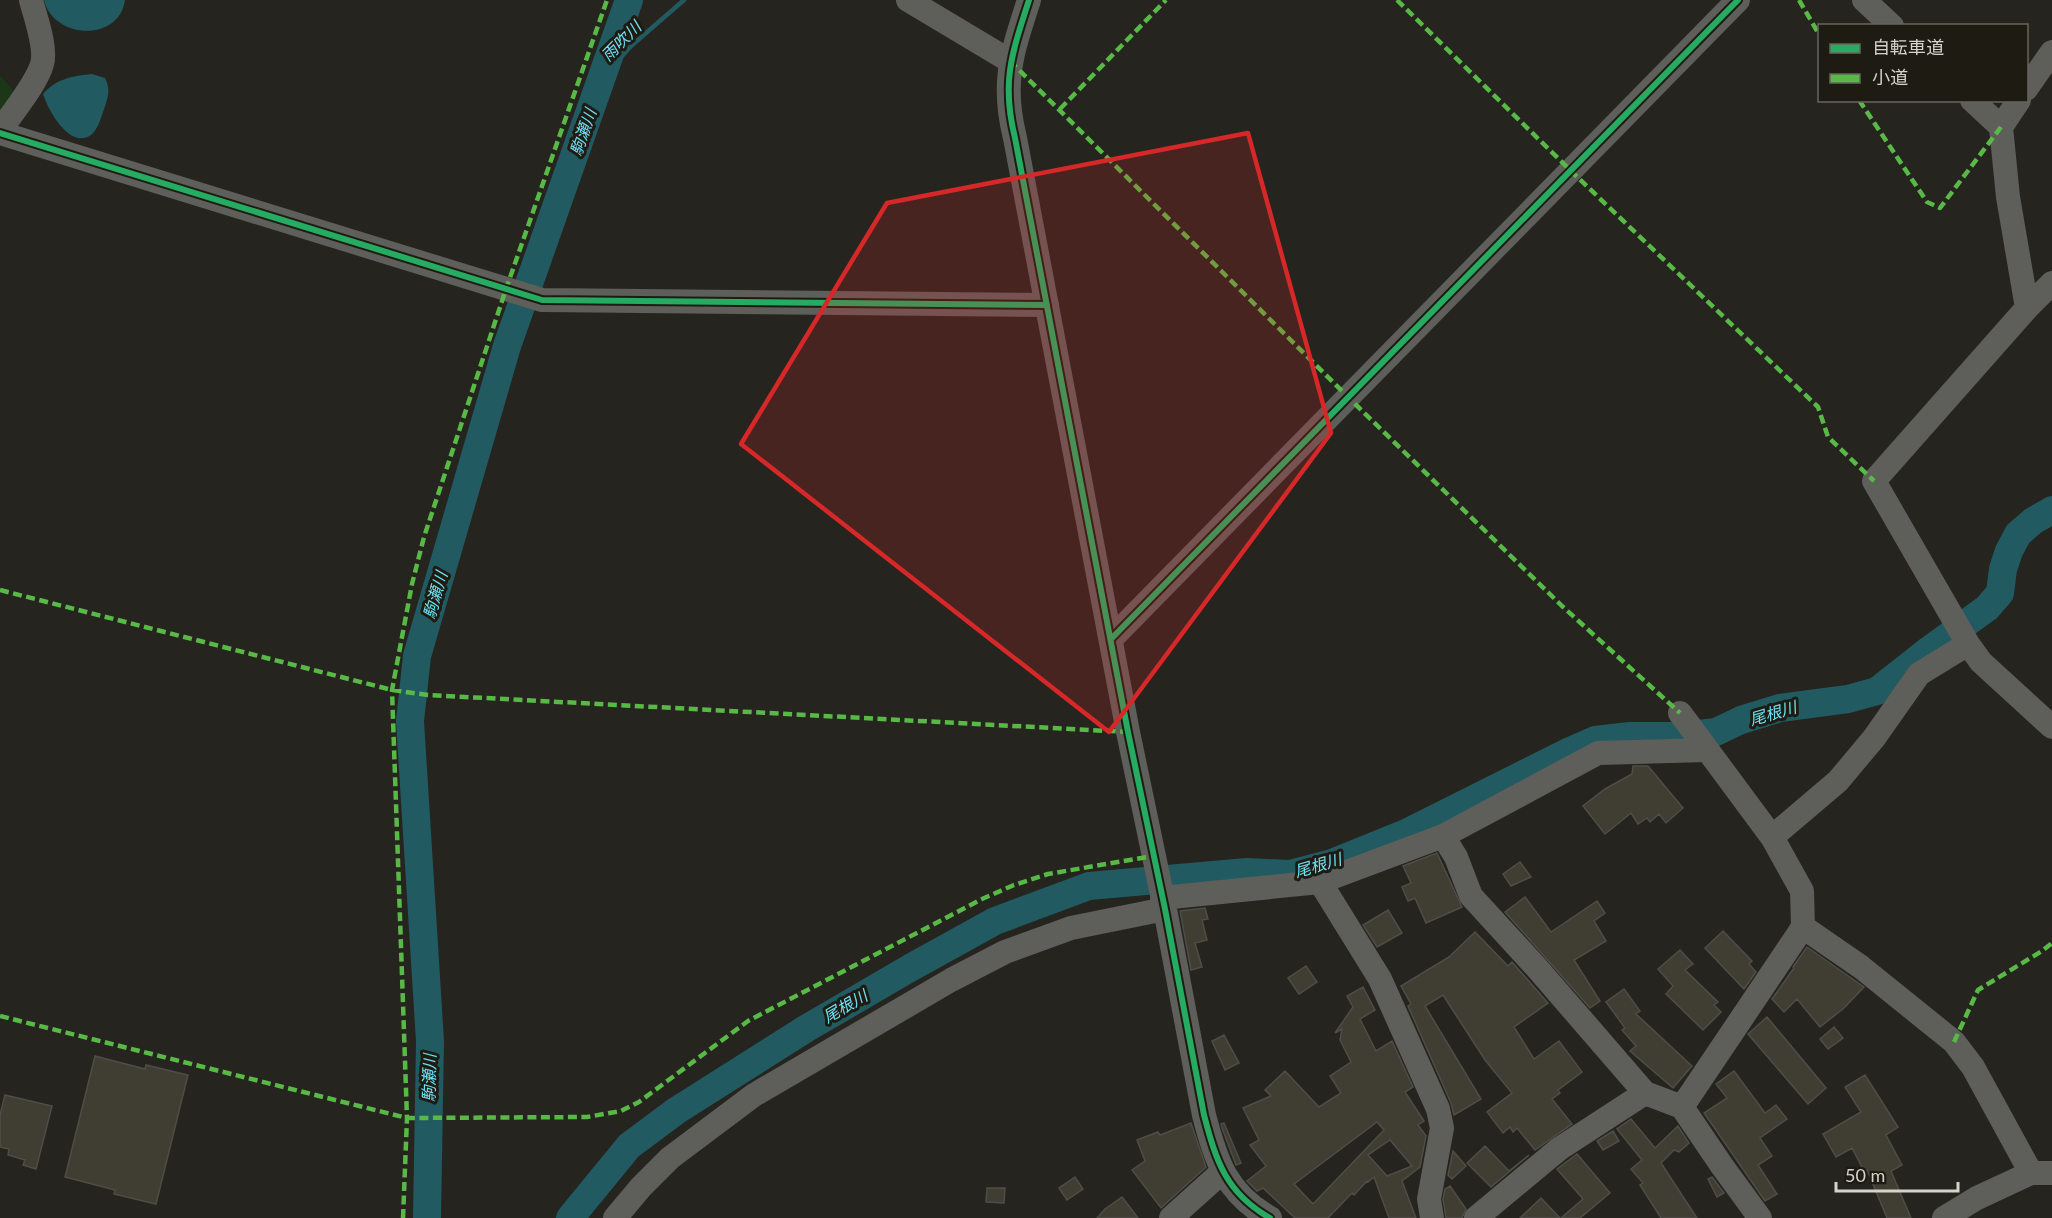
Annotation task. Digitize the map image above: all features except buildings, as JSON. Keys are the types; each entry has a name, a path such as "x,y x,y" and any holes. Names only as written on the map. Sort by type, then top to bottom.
{"street":[{"path":"31,0 42,47 43,63 0,132 542,300 1047,305"},
{"path":"908,0 1010,61"},
{"path":"1029,0 1010,61 1007,86 1009,114 1204,1115 1222,1172 1240,1195 1270,1218"},
{"path":"1111,639 1738,0"},
{"path":"1864,0 1890,24"},
{"path":"2028,86 2052,52"},
{"path":"1974,102 2001,127"},
{"path":"2018,102 2001,127 2008,197 2027,308"},
{"path":"2052,284 2027,308 1874,481 1968,644 1981,662 2052,727"},
{"path":"1772,837 1838,781 1874,738 1919,674 1968,644"},
{"path":"1680,713 1772,837 1802,891 1803,927 1682,1107"},
{"path":"615,1218 670,1158 754,1095 951,980 1005,952 1071,928 1162,900 1320,882 1443,836 1598,753 1707,750"},
{"path":"1443,836 1456,856 1471,896 1537,968 1645,1093 1682,1107 1760,1218"},
{"path":"1320,882 1380,979 1438,1109 1442,1128 1429,1199 1432,1218"},
{"path":"1803,927 1861,967 1954,1042 2041,1173 1977,1198 1944,1218"},
{"path":"1476,1218 1559,1149 1645,1093"},
{"path":"1171,1218 1222,1172"}],"highlighted area":[{"path":"1248,133 1331,433 1109,732 741,444 887,203"}],"green space":[{"path":"0,75 16,94 0,119"}],"water":[{"path":"44,0 125,0 120,14 111,24 86,31 60,22 50,13"},
{"path":"92,74 105,78 108,90 107,101 93,133 83,138 75,137 68,133 55,118 43,94 53,85 65,79"}],"waterway":[{"name":"駒瀬川","path":"427,1218 430,1041 410,721 417,656 507,346 629,0"},
{"name":"雨吹川","path":"604,76 631,46 684,0"},
{"name":"尾根川","path":"570,1218 629,1146 676,1111 807,1028 995,921 1089,886 1247,872 1290,874 1332,863 1406,833 1595,740 1716,732 1741,720 1780,708 1848,699 1877,691 1987,608 2000,593 2003,569 2018,534 2033,521 2052,510"}],"marked path":[{"path":"403,1218 407,1118 392,690 412,584 424,537 506,289 607,0"},
{"path":"1060,109 1166,0"},
{"path":"1397,0 1570,170 1818,407 1828,437 1874,481"},
{"path":"1799,0 1818,33"},
{"path":"1010,61 1562,606 1680,713"},
{"path":"1860,102 1927,202 1940,208 2001,127"},
{"path":"0,590 392,690 428,695 1128,732"},
{"path":"0,1016 407,1118 587,1117 621,1111 639,1102 748,1021 982,899 1048,874 1153,856"},
{"path":"1954,1042 1978,990 2052,943"}],"cycle path":[{"path":"1029,0 1010,68 1011,118 1128,732 1208,1132 1219,1161 1233,1187 1243,1198 1270,1218"},
{"path":"1111,639 1738,0"},
{"path":"0,133 542,300 1047,305"}]}
